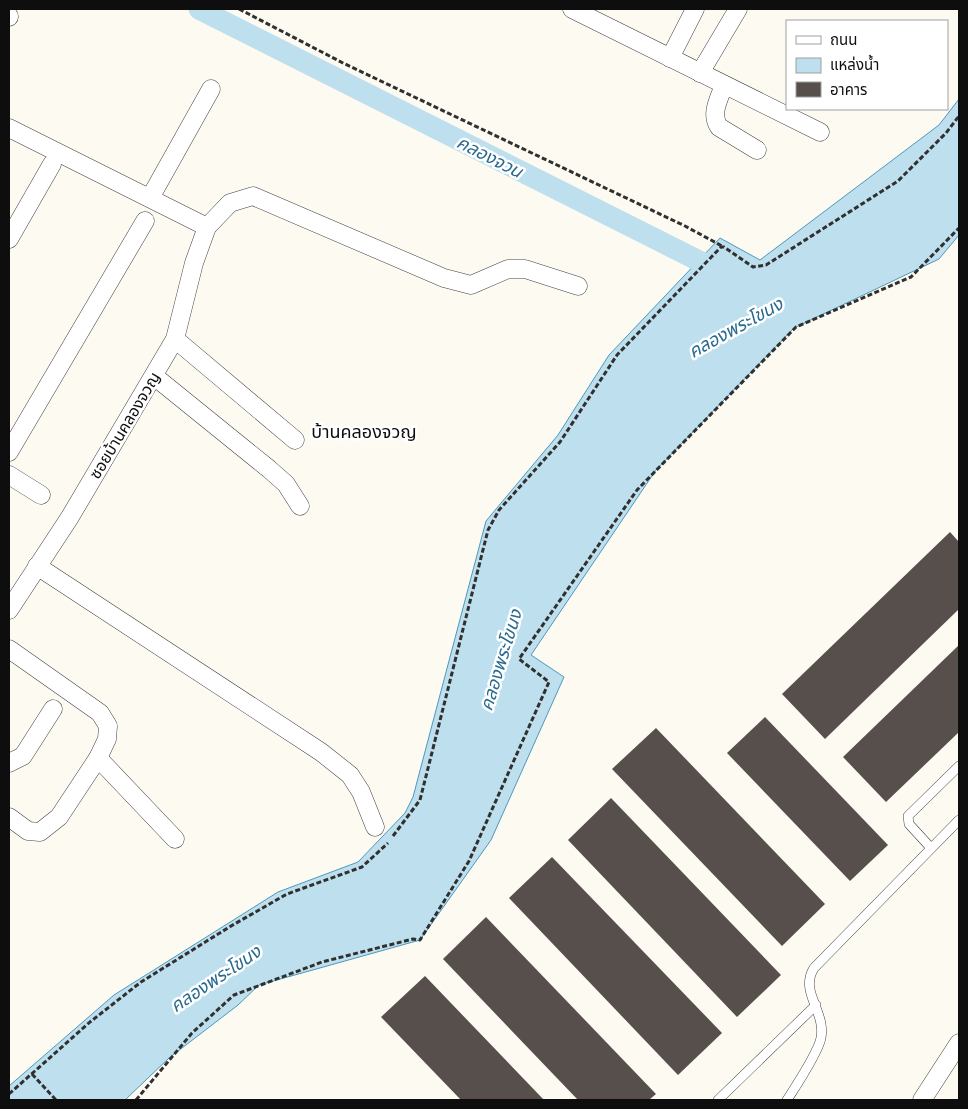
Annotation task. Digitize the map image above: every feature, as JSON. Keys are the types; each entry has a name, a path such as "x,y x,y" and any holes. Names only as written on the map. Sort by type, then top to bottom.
{"street":[{"path":"572,9 820,132"},
{"path":"670,58 695,9"},
{"path":"700,72 738,9"},
{"path":"724,85 714,115 715,121 719,127 757,150"},
{"path":"150,198 211,88"},
{"path":"9,128 208,227"},
{"path":"9,239 52,164"},
{"name":"ซอยบ้านคลองจวญ","path":"9,610 70,517 175,339 194,263 208,227 230,203 253,196 444,278 471,285 508,270 525,269 578,286"},
{"path":"9,452 145,221"},
{"path":"175,339 295,440"},
{"path":"154,376 270,469 286,484 300,506"},
{"path":"9,476 41,495"},
{"path":"37,566 321,752 350,775 361,792 375,827"},
{"path":"9,649 100,713 108,726 107,739 98,758 59,817 40,832 28,831 9,817"},
{"path":"9,763 23,756 53,709"},
{"path":"98,758 175,840"},
{"path":"922,1100 959,1043"}],"lane":[{"path":"931,848 908,824 908,816 959,766"},
{"path":"788,1100 821,1041 823,1024 808,987 808,976 959,820"},
{"path":"718,1100 816,1005"}],"path":[{"path":"239,9 344,63 676,222 722,246 753,267 766,265 898,181 946,133 959,116"},
{"path":"136,1100 192,1033 234,995 322,962 414,939 420,940 469,861 549,682 519,659 637,490 796,327 910,278 959,228"},
{"path":"9,1094 90,1022 141,982 275,900 354,871 379,853 414,811 420,800 476,569 492,521 499,510 560,442 617,355 703,268 722,246"},
{"path":"32,1074 56,1100"}],"water":[{"name":"คลองพระโขนง","path":"959,99 959,235 939,259 794,328 656,470 531,655 564,677 491,840 420,940 259,985 238,1005 169,1058 125,1100 9,1100 9,1086 114,995 278,892 358,862 405,813 413,797 486,521 558,435 609,355 720,238 760,260 939,125"}],"building":[{"path":"950,532 959,542 959,609 825,739 782,694"},
{"path":"959,645 959,732 886,802 843,757"},
{"path":"765,717 888,845 850,881 727,753"},
{"path":"656,728 825,904 782,946 612,769"},
{"path":"611,798 781,975 737,1017 568,840"},
{"path":"552,857 722,1033 678,1075 509,898"},
{"path":"486,917 656,1094 649,1100 578,1100 443,959"},
{"path":"425,976 544,1100 461,1100 381,1017"}],"waterway":[{"name":"คลองจวน","path":"199,9 723,273"}],"district":[{"name":"บ้านคลองจวญ","path":"364,431"}]}
